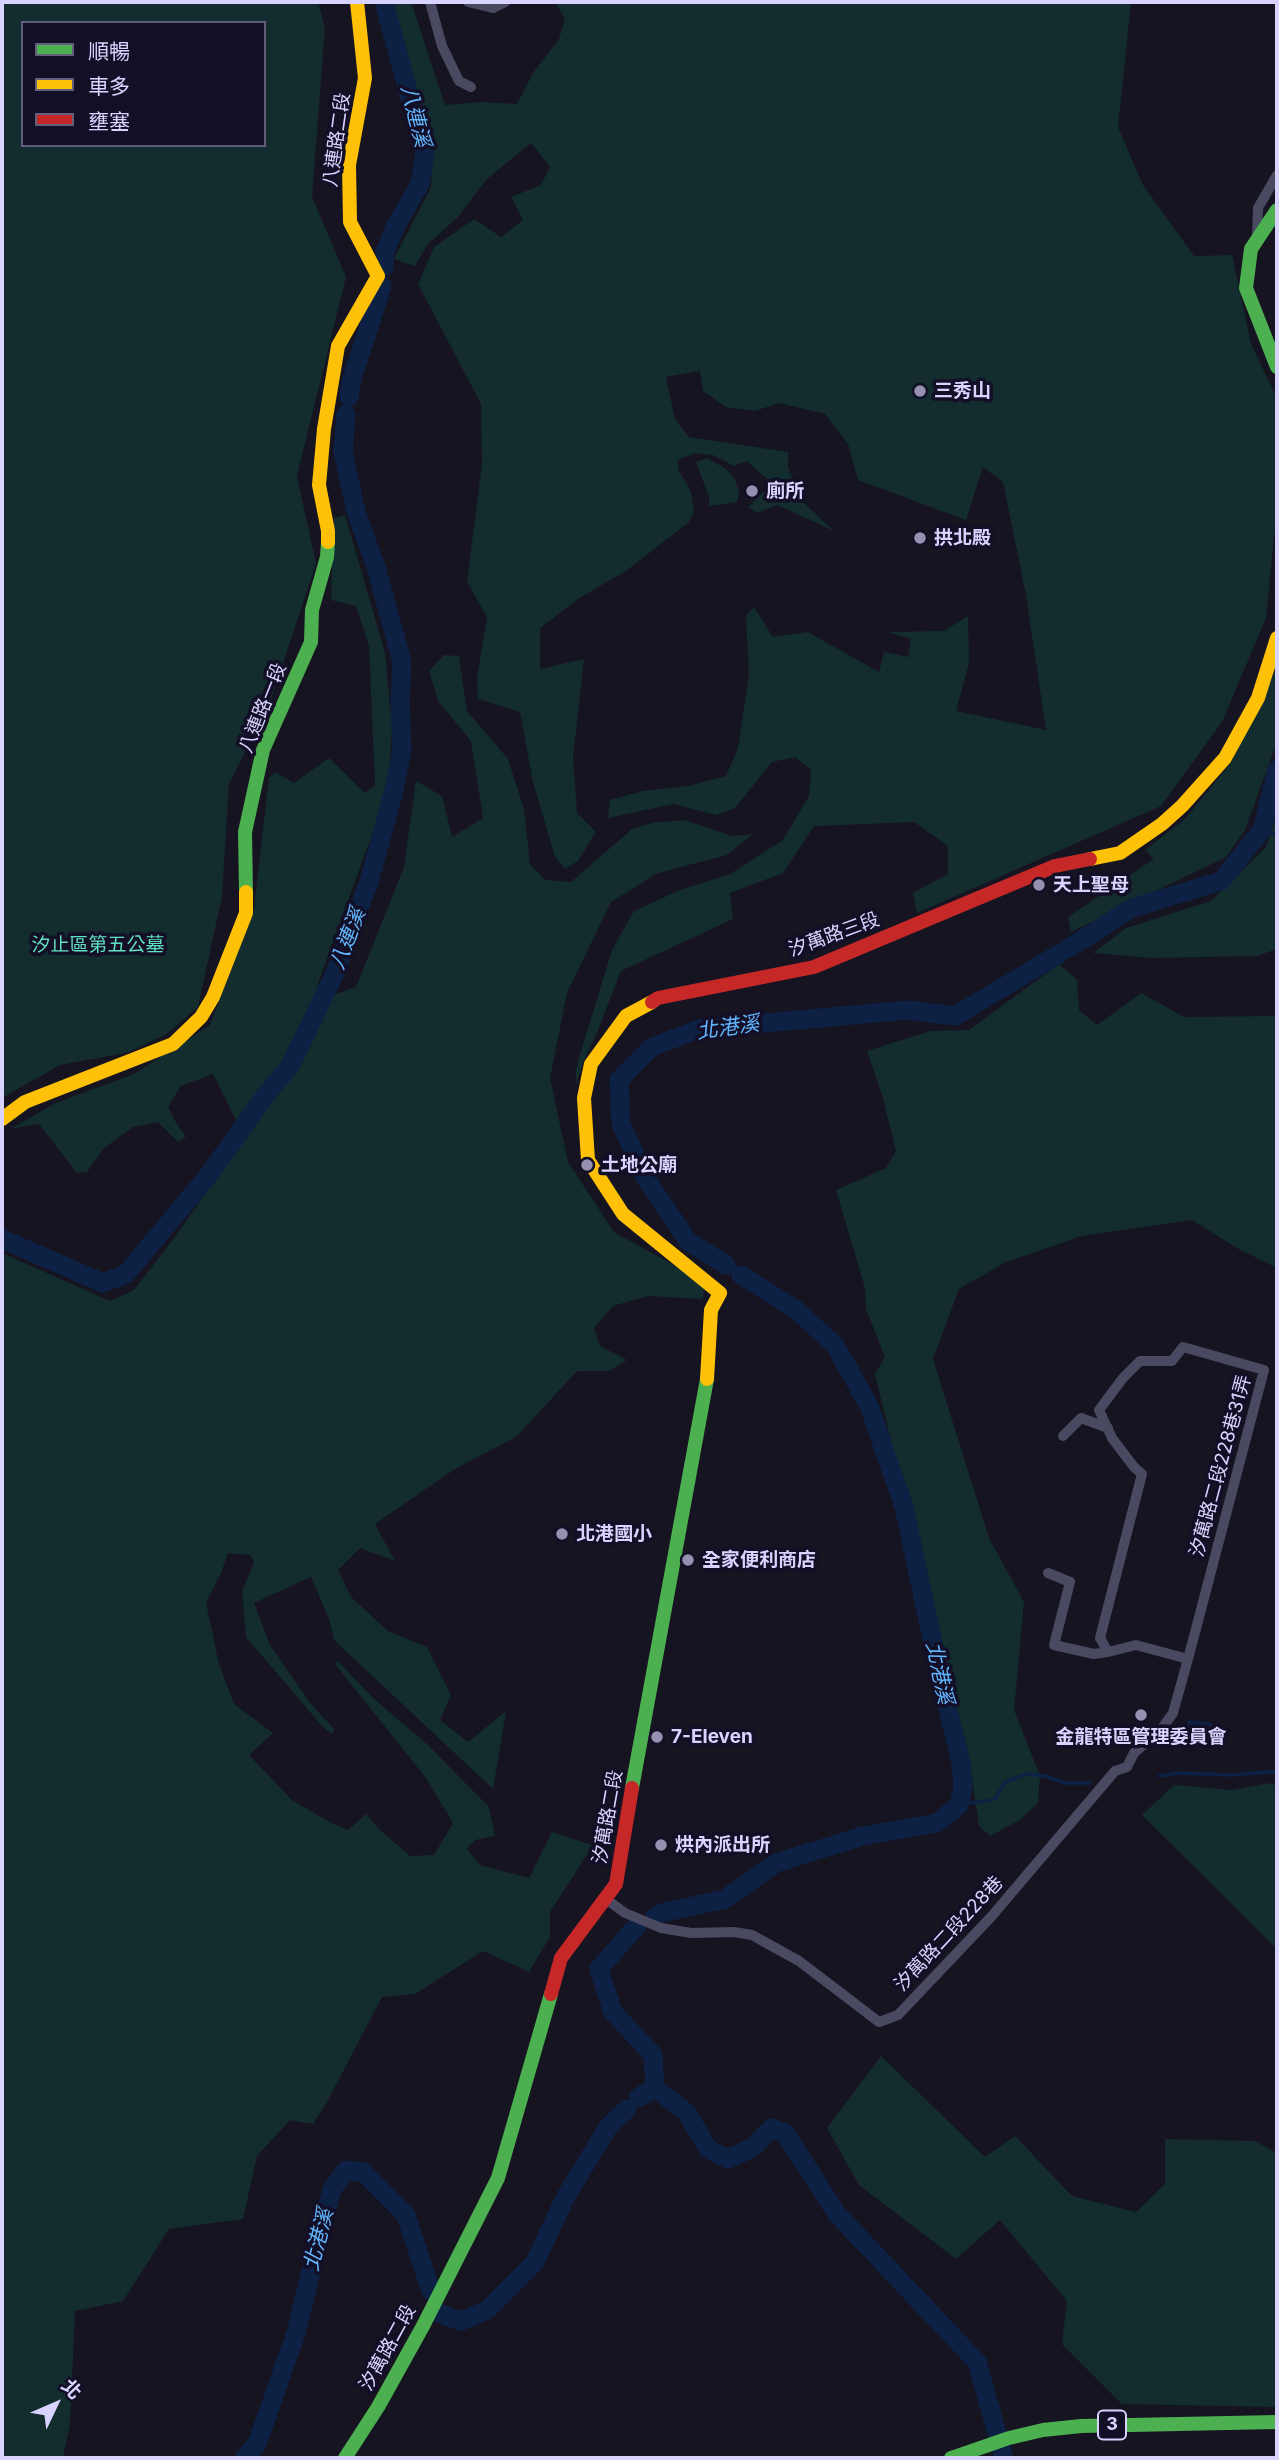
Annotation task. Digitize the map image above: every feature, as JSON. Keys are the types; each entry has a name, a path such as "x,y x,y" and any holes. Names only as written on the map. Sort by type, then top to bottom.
{"main road":[{"name":"八連路二段","path":"356,2 365,78 349,165 350,222 378,276"},
{"path":"1277,210 1251,249 1246,288 1277,367"},
{"name":"八連路一段","path":"2,1119 25,1102 173,1044 201,1017 213,998 246,913 245,832 263,750 311,642 312,610 327,556 328,531 319,485 324,429 338,346 378,276"},
{"name":"汐萬路三段","path":"720,1293 624,1214 588,1160 584,1098 591,1064 626,1016 658,998 814,967 1055,866 1119,853 1162,824 1225,758 1258,698 1277,638"},
{"name":"汐萬路二段","path":"345,2458 378,2407 423,2326 498,2178 561,1958 616,1884 621,1844 707,1376 711,1310 720,1293"},
{"name":"3","path":"951,2458 1009,2438 1068,2427 1277,2422"}],"street":[{"path":"430,2 442,46 459,81 471,87"},
{"path":"468,2 491,5 505,2"},
{"path":"1257,238 1258,208 1277,175"},
{"name":"汐萬路二段228巷31弄","path":"1104,1786 1115,1772 1127,1767 1134,1753 1160,1731 1174,1713 1264,1370 1183,1347 1172,1361 1140,1362 1123,1378 1099,1410 1108,1427"},
{"path":"1063,1436 1081,1418 1108,1427 1126,1457 1142,1474 1100,1638 1108,1652"},
{"path":"1048,1573 1070,1582 1054,1645 1094,1654 1136,1645 1188,1659"},
{"name":"汐萬路二段228巷","path":"606,1899 625,1913 661,1928 691,1933 734,1932 752,1935 799,1961 879,2022 898,2015 982,1927 1104,1786"}],"green space":[{"name":"汐止區第五公墓","path":"2,2 318,2 325,28 312,197 346,277 297,476 316,564 270,702 229,784 222,896 198,1007 165,1035 126,1053 60,1065 2,1098"},
{"path":"392,2 411,2 445,105 481,102 517,104 533,73 559,39 565,19 555,2 1131,2 1118,127 1143,185 1194,256 1232,255 1251,344 1277,398 1277,506 1266,618 1222,722 1161,806 917,913 913,893 948,874 948,846 914,822 814,826 783,873 730,893 733,919 621,971 576,1085 579,1058 612,950 634,911 680,890 730,874 783,840 809,796 811,770 795,757 772,762 735,808 716,815 673,804 608,818 610,800 643,791 688,786 726,776 738,748 749,675 746,616 754,607 773,637 808,632 879,672 884,652 908,657 911,639 888,632 944,631 968,616 969,663 956,711 1046,730 1026,595 1003,482 983,467 966,520 858,480 848,444 825,414 779,403 755,411 726,407 703,391 700,371 666,377 675,419 689,437 788,452 788,466 794,483 791,491 834,531 777,505 757,513 748,507 772,484 747,461 734,466 713,455 695,453 678,460 678,469 691,492 694,511 689,522 626,571 581,597 540,628 540,669 584,659 573,757 577,813 596,832 578,861 565,869 555,857 533,782 520,712 478,699 477,679 487,617 467,582 482,464 481,404 418,284 434,247 474,219 501,237 523,220 511,197 541,185 550,167 531,143 486,180 458,217 427,245 415,266 394,259 431,187 433,146"},
{"path":"707,458 726,469 735,479 739,493 737,502 709,506 709,497 696,462"},
{"path":"345,515 385,653 392,728 388,791 317,986 333,995 356,987 404,867 416,781 442,796 452,837 483,818 471,741 438,701 429,671 444,655 459,656 467,711 508,759 524,809 530,864 545,880 571,882 632,829 652,823 685,820 732,836 753,834 727,855 658,873 611,902 567,993 550,1078 568,1162 614,1232 688,1273 704,1287 703,1299 648,1296 613,1306 594,1328 600,1346 627,1360 609,1371 577,1371 516,1437 455,1469 375,1524 395,1561 360,1548 338,1570 351,1597 388,1631 427,1647 451,1695 440,1720 468,1742 506,1711 493,1789 334,1640 329,1619 311,1577 254,1603 270,1645 310,1703 334,1729 332,1734 322,1726 246,1637 242,1591 254,1562 250,1555 228,1553 206,1603 219,1664 234,1704 273,1733 249,1755 292,1800 348,1830 366,1814 410,1856 434,1855 453,1823 426,1778 335,1664 338,1661 372,1697 428,1745 489,1807 495,1836 475,1840 467,1849 480,1865 529,1878 552,1832 610,1851 607,1860 599,1853 588,1853 550,1912 550,1937 529,1972 483,1951 415,1994 382,1997 313,2124 290,2120 257,2156 243,2219 169,2229 123,2301 75,2311 70,2423 63,2458 2,2458 2,1253 110,1301 134,1290 245,1138 213,1074 181,1086 168,1107 186,1137 178,1142 158,1122 133,1127 103,1149 87,1172 77,1173 39,1124 10,1129 56,1103 134,1074 210,1025 254,908 269,778 275,772 294,783 329,758 365,793 375,785 369,646 356,606 331,600 334,518"},
{"path":"1277,650 1277,742 1245,830 1226,857 1071,932 1068,917 1154,859 1145,850 1185,819 1230,764 1272,678"},
{"path":"1277,815 1277,949 1257,956 1151,958 1093,953 1126,928 1211,901 1266,847"},
{"path":"1059,964 1077,980 1079,1010 1097,1025 1141,993 1184,1017 1277,1016 1277,1268 1237,1248 1192,1220 1082,1236 1006,1262 959,1289 933,1359 989,1538 1024,1602 1014,1710 1040,1776 1038,1803 1020,1820 990,1836 979,1826 971,1773 875,1374 885,1357 866,1309 865,1288 836,1190 886,1168 896,1151 882,1095 867,1051 930,1031 969,1030"},
{"path":"1270,1783 1277,1786 1277,1949 1142,1815 1174,1785 1232,1790"},
{"path":"881,2056 985,2157 1015,2136 1072,2196 1136,2212 1165,2184 1165,2139 1255,2141 1277,2153 1277,2407 1122,2404 1062,2344 1067,2301 1000,2220 956,2259 859,2185 827,2128"}],"water":[{"path":"1188,1720 1212,1723 1210,1741 1186,1739"}],"waterway":[{"name":"八連溪","path":"384,2 425,154 420,184 395,227 385,252 384,267"},
{"name":"八連溪","path":"349,397 352,379 382,286"},
{"name":"八連溪","path":"2,1239 103,1283 126,1274 208,1176 265,1096 290,1066 335,973 369,882 402,750 402,662 376,567 356,512 343,451 346,415"},
{"name":"北港溪","path":"1069,948 1132,908 1221,881 1262,830 1277,770"},
{"path":"1262,830 1277,835"},
{"name":"北港溪","path":"726,1265 688,1241 646,1179 621,1124 619,1080 652,1047 699,1029 908,1010 955,1016 1059,954"},
{"name":"北港溪","path":"655,1917 661,1913 725,1899 776,1863 863,1836 937,1823 959,1805 963,1787 961,1763 904,1507 869,1406 835,1345 795,1309 741,1275"},
{"path":"1159,1776 1177,1773 1232,1775 1277,1771"},
{"path":"959,1805 996,1798 1005,1782 1027,1774 1045,1776 1065,1783 1089,1783"},
{"name":"北港溪","path":"637,1927 599,1969 613,2012 653,2055 655,2088 639,2097"},
{"path":"655,2088 687,2113 708,2149 728,2159 752,2148 772,2128 785,2133 837,2214 977,2362 1004,2458"},
{"name":"北港溪","path":"439,2313 461,2321 487,2310 535,2262 565,2198 608,2127 627,2109"},
{"name":"北港溪","path":"244,2458 257,2444 296,2333 333,2188 346,2170 363,2172 406,2215 431,2291"}],"traffic: fast":[{"path":"1277,210 1251,249 1246,288 1277,367"},
{"path":"246,892 245,832 263,750 311,642 312,610 327,557 328,542"},
{"path":"632,1788 707,1379"},
{"path":"345,2458 378,2407 423,2326 498,2178 551,1994"},
{"path":"951,2458 1009,2438 1043,2430 1081,2426 1277,2422"}],"traffic: slow":[{"path":"328,542 319,485 324,429 338,346 378,276 350,222 349,165 365,78 357,2"},
{"path":"1090,859 1120,853 1162,824 1225,758 1258,698 1277,638"},
{"path":"2,1119 25,1102 173,1044 201,1017 213,997 246,913 246,892"},
{"path":"652,1002 626,1016 591,1064 584,1098 588,1160 623,1214 720,1293 711,1310 707,1379"}],"traffic: jam":[{"path":"652,1002 658,998 814,967 1055,866 1090,859"},
{"path":"551,1994 561,1958 616,1884 632,1788"}],"place":[{"name":"三秀山","path":"920,391"},
{"name":"廁所","path":"752,491"},
{"name":"拱北殿","path":"920,538"},
{"name":"天上聖母","path":"1039,885"},
{"name":"土地公廟","path":"587,1165"},
{"name":"北港國小","path":"562,1534"},
{"name":"全家便利商店","path":"688,1560"},
{"name":"金龍特區管理委員會","path":"1141,1715"},
{"name":"7-Eleven","path":"657,1737"},
{"name":"烘內派出所","path":"661,1845"}]}
